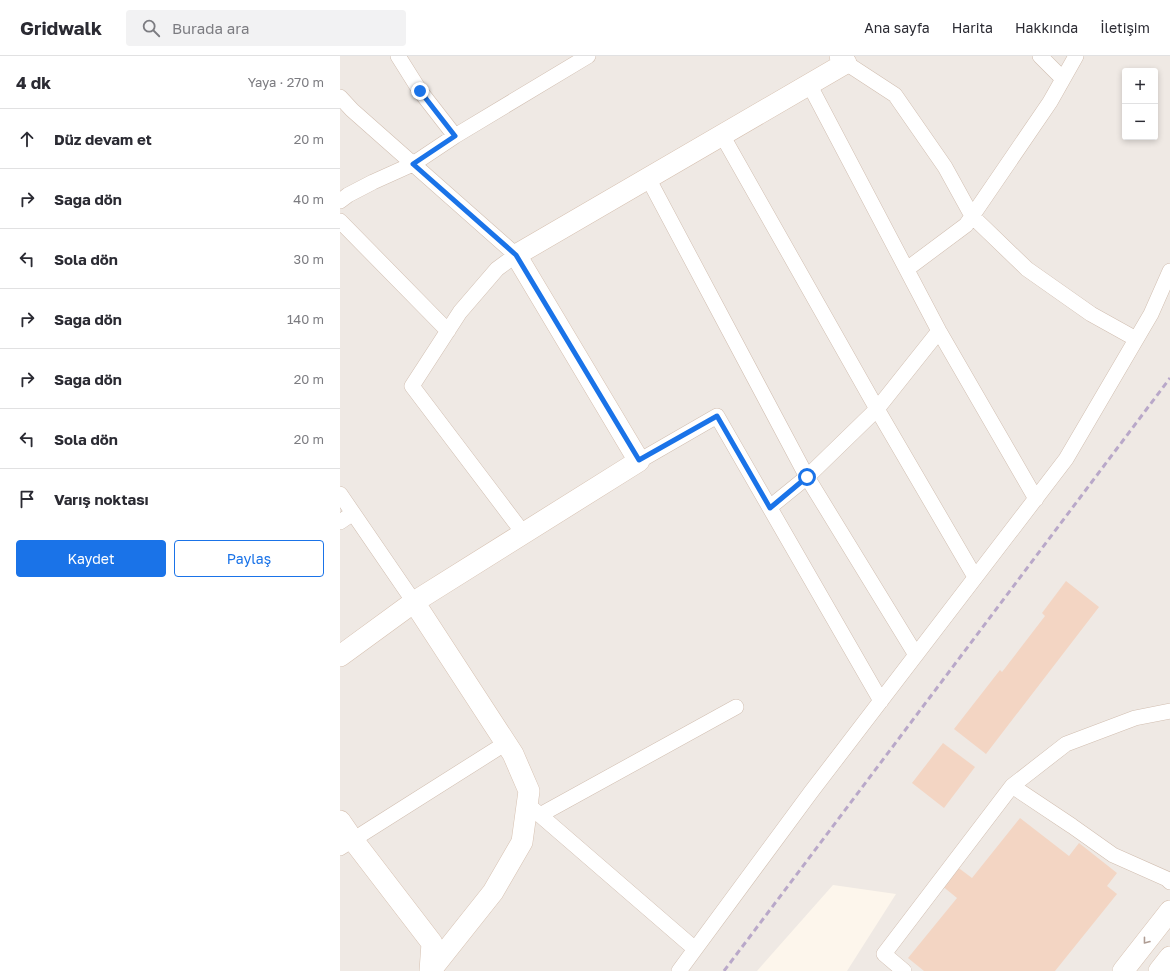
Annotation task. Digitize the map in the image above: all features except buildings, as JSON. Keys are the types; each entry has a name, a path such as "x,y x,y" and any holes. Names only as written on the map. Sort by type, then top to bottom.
{"street":[{"path":"398,56 420,91 455,136"},
{"path":"340,201 348,195 373,182 413,164 455,136 588,56"},
{"path":"1040,56 1063,79"},
{"path":"906,269 966,225 1050,102 1076,56"},
{"path":"524,534 412,386 460,312 497,269 516,255 809,84 843,59 895,95 945,167 972,216 1027,269 1091,314 1136,339"},
{"path":"809,84 939,331 1036,499"},
{"path":"340,97 352,110 516,255 639,460"},
{"path":"722,135 877,409 975,578"},
{"path":"648,178 807,477 916,655"},
{"path":"340,221 448,331"},
{"path":"679,971 811,792 1066,459 1151,314 1170,271"},
{"path":"770,508 807,477 877,409 939,331"},
{"path":"340,656 414,602 524,534 639,460 717,416 881,701"},
{"path":"340,494 414,602 513,754 529,791 534,810 695,949"},
{"path":"340,522 353,513"},
{"path":"430,970 493,892 522,842 534,810 736,707"},
{"path":"904,971 884,954 1012,786 1066,744 1135,718 1170,711"},
{"path":"347,844 506,743"},
{"path":"1012,786 1113,855 1167,879 1170,882"},
{"path":"340,821 347,844 432,943 430,970"},
{"path":"1123,971 1170,911"},
{"path":"1159,971 1170,957"}],"shaded area":[{"path":"340,56 1170,56 1170,971 847,971 896,894 833,885 757,971 340,971"}],"railway":[{"path":"724,971 1170,378"}],"route":[{"path":"420,91 455,136 413,164 516,255 639,460 717,416 770,508 807,477"}]}
